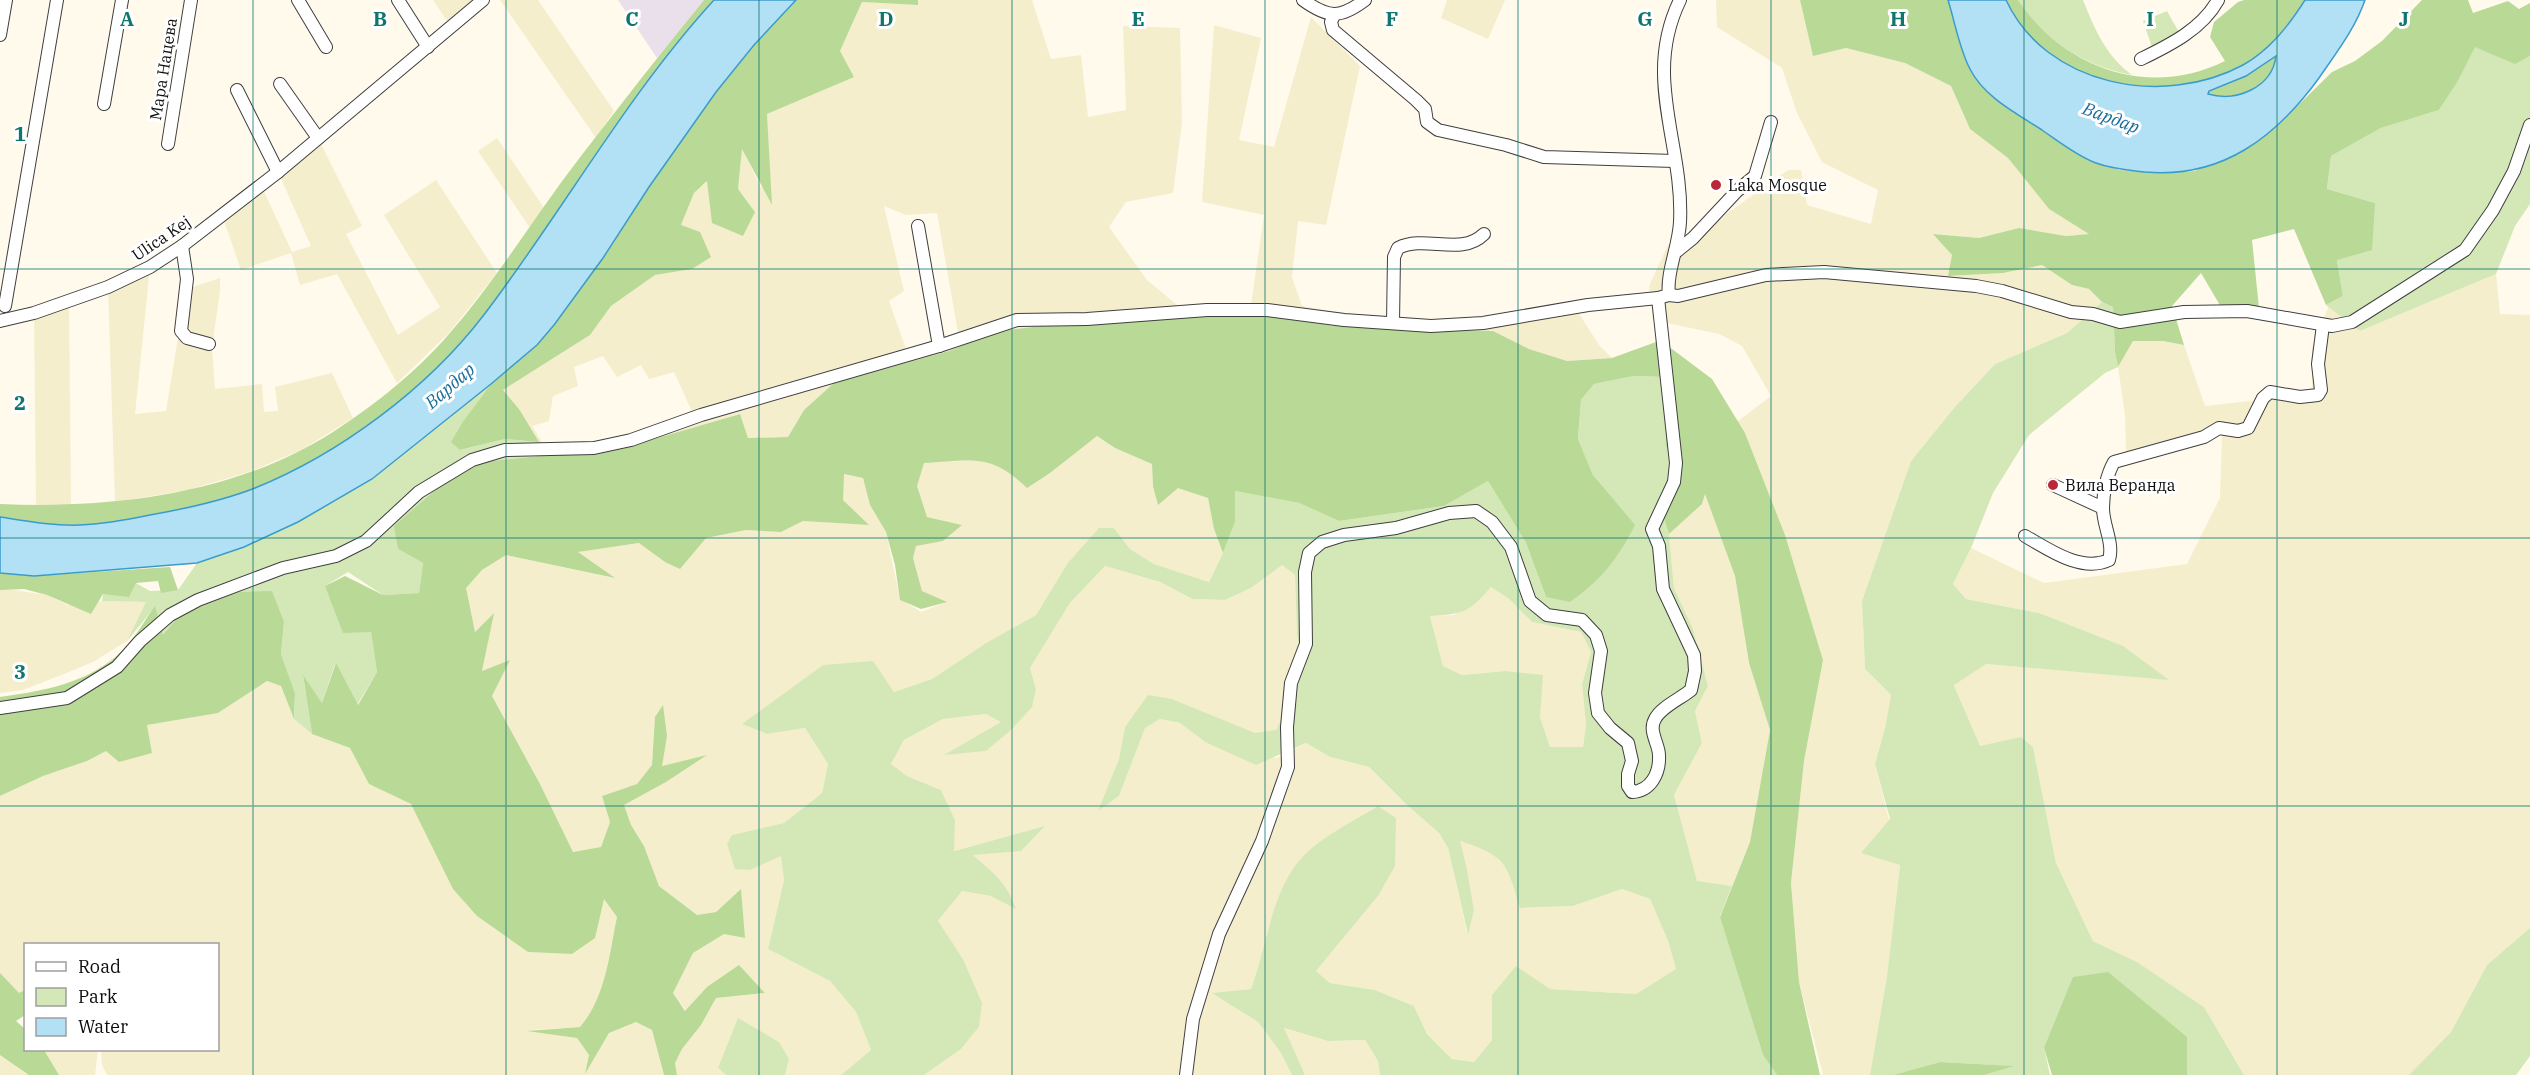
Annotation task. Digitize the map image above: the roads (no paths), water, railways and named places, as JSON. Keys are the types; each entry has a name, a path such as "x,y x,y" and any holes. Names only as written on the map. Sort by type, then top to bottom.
{"street":[{"path":"0,35 6,0"},
{"path":"5,306 57,0"},
{"path":"104,104 122,0"},
{"name":"Мара Нацева","path":"168,144 190,0"},
{"path":"298,0 326,47"},
{"path":"398,0 428,47"},
{"name":"Ulica Kej","path":"0,321 34,313 108,288 150,267 182,246 278,172 483,0"},
{"path":"1303,0 1334,15 1343,13 1365,0"},
{"path":"1186,1075 1193,1019 1219,934 1262,841 1288,767 1287,727 1291,683 1306,644 1305,573 1309,552 1322,542 1344,535 1396,528 1449,513 1476,511 1492,522 1511,547 1530,601 1547,615 1582,620 1596,635 1601,651 1595,693 1598,713 1610,728 1628,743 1632,761 1628,774 1628,786 1632,792 1646,789 1652,783 1659,754 1653,721 1659,712 1691,690 1695,671 1694,655 1663,589 1659,546 1652,529 1674,482 1676,463 1664,296 1677,251 1680,221 1674,161 1664,102 1664,62 1669,31 1680,0"},
{"path":"2141,59 2187,34 2207,16 2218,0"},
{"path":"1334,15 1331,22 1333,30 1416,100 1425,109 1427,123 1438,130 1497,143 1544,157 1674,161"},
{"path":"280,84 318,138"},
{"path":"237,90 278,172"},
{"path":"1677,251 1755,176 1771,122"},
{"path":"0,708 67,698 117,667 140,641 170,615 198,600 284,568 336,556 366,541 419,492 472,460 505,450 586,448 631,440 758,397 939,346 1017,320 1087,319 1207,310 1267,310 1344,320 1431,326 1483,323 1588,305 1693,294 1766,275 1824,272 1976,286 2002,291 2071,312 2092,314 2120,322 2184,312 2247,311 2323,326 2352,322 2465,250 2493,210 2514,171 2530,125"},
{"path":"918,226 939,346"},
{"path":"1393,322 1394,257 1398,248 1411,244 1465,245 1477,241 1484,234"},
{"path":"182,246 187,279 182,334 191,340 209,344"},
{"path":"2025,536 2069,560 2103,562 2109,560 2111,552 2103,508 2109,471 2114,462 2204,437 2219,428 2238,431 2248,428 2263,398 2270,392 2300,397 2319,395 2321,390 2319,346 2323,326"},
{"path":"2053,485 2103,508"}],"water":[{"name":"Вардар","path":"714,0 796,0 754,45 716,92 649,187 603,258 554,325 537,345 491,384 372,479 298,522 244,547 197,563 34,576 0,573 0,517 60,525 98,524 203,504 255,488 287,474 380,417 436,369 483,316 652,75"},
{"name":"Вардар","path":"1948,0 2006,0 2024,29 2049,52 2077,70 2110,81 2143,86 2178,85 2211,78 2243,65 2262,52 2278,36 2305,0 2365,0 2351,31 2319,78 2284,119 2265,136 2245,150 2223,161 2199,169 2145,172 2108,167 2089,160 1992,96 1976,79 1966,61","holes":["2276,56 2268,77 2251,90 2230,96 2208,94 2209,91 2246,76"]}],"place":[{"name":"Laka Mosque","path":"1716,185"},
{"name":"Вила Веранда","path":"2053,485"}]}
